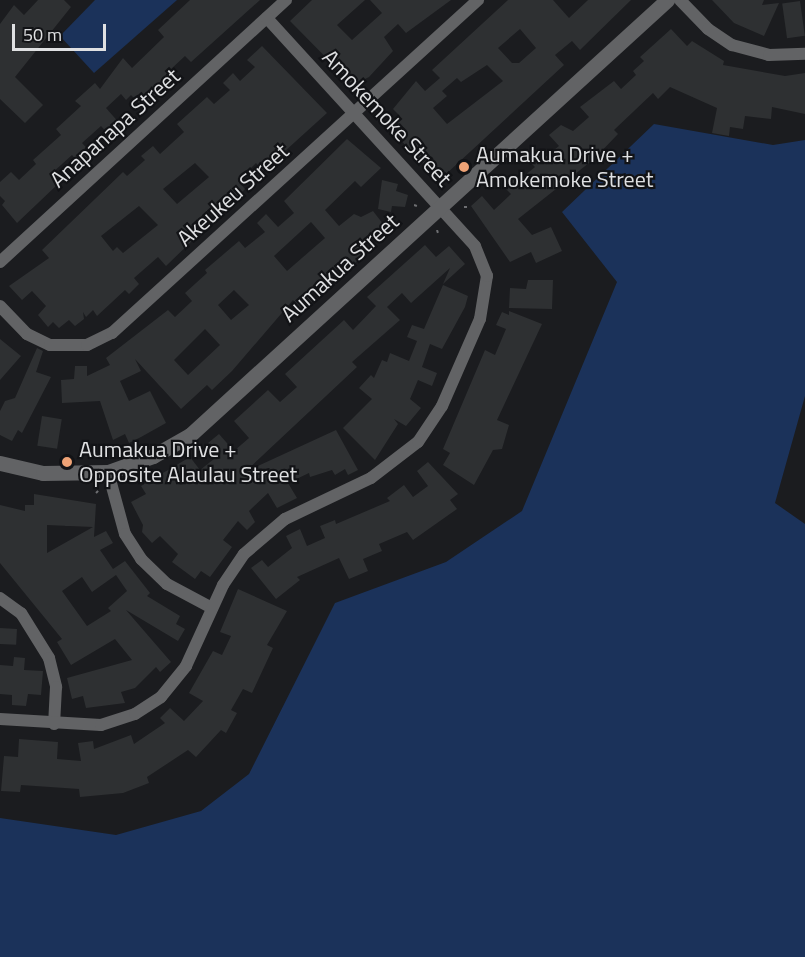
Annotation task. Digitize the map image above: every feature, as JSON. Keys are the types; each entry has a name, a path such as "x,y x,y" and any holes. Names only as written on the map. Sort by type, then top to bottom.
{"street":[{"name":"Anapanapa Street","path":"0,262 286,0"},
{"name":"Akeukeu Street","path":"0,306 27,334 50,345 100,341 478,0"},
{"name":"Aumakua Street","path":"0,463 43,473 108,472 153,456 190,435 667,0"},
{"path":"680,0 708,29 732,45 769,55 805,54"},
{"name":"Amokemoke Street","path":"0,719 101,724 149,706 180,676 233,569 270,529 388,468 418,442 442,406 480,319 487,290 475,246 267,18"},
{"path":"108,472 122,527 141,559 167,584 212,608"},
{"path":"0,598 21,613 49,658 56,687 54,723"}],"shaded area":[{"path":"95,0 177,0 94,73 60,36"},
{"path":"654,124 773,145 805,140 805,396 775,503 805,524 805,957 0,957 0,818 116,835 201,811 249,774 335,603 446,562 522,511 617,282 562,212"}],"building":[{"path":"38,0 64,0 71,7 15,77 43,105 25,123 0,99 0,24 14,5 24,15"},
{"path":"190,0 260,0 191,62 185,56 170,70 178,79 142,106 131,95 126,100 121,94 106,108 121,125 110,136 101,126 82,143 94,156 82,167 72,155 51,174 58,184 17,223 2,205 5,201 0,196 0,182 11,172 19,180 36,164 33,160 61,135 56,129 81,106 75,101 95,83 100,89 123,58 132,68 164,37 158,30"},
{"path":"312,0 365,0 337,25 352,40 382,13 370,0 451,0 406,33 398,24 384,37 393,51 369,77 353,85 290,21"},
{"path":"508,0 553,0 569,18 588,0 631,0 580,50 572,41 555,55 564,65 445,175 442,171 435,176 388,127 400,116 393,109 416,81 425,91 440,78 432,70","holes":["520,29 536,48 519,63 512,63 498,48","487,65 503,81 447,124 433,108 447,96 442,91 457,78 461,82"]},
{"path":"712,0 764,0 762,5 779,3 764,36 734,23"},
{"path":"800,1 805,36 787,38 782,4"},
{"path":"671,29 687,46 692,41 724,61 723,65 785,76 805,73 805,114 772,107 771,119 745,116 743,129 730,127 729,136 712,133 717,108 670,87 658,99 653,93 614,130 618,134 594,159 518,219 532,235 551,227 562,251 536,263 531,252 510,262 471,206 482,196 494,210 511,194 502,185 513,175 518,181 535,167 527,159 537,150 544,158 559,146 549,135 561,125 573,131 589,117 580,107 614,81 621,89 636,75 633,71 644,61 640,57"},
{"path":"262,46 327,113 263,171 256,163 238,181 245,189 220,216 211,207 187,230 195,238 166,266 158,257 134,278 139,284 129,294 125,290 97,316 93,310 86,317 83,312 84,319 75,326 69,320 59,328 53,322 48,327 38,315 46,306 32,291 22,300 9,286 49,258 42,250 123,172 127,176 145,160 141,156 153,146 160,154 184,132 177,124 207,97 214,104 230,90 223,83 233,73 240,81 255,67 247,60","holes":["195,163 209,177 177,204 163,189","139,206 158,225 123,253 117,247 113,251 101,236"]},
{"path":"347,139 381,168 361,187 355,181 325,210 339,226 354,214 361,217 373,211 387,229 360,248 363,255 355,263 339,268 309,296 313,301 303,310 293,300 232,371 212,390 207,385 181,409 135,359 141,371 120,381 129,401 150,391 166,423 141,437 129,443 125,434 113,440 100,401 62,403 61,380 74,379 75,366 87,366 87,376 110,365 106,358 168,310 175,317 192,301 185,293 207,273 205,270 239,241 245,248 265,232 257,223 266,214 278,227 294,213 284,201","holes":["311,222 325,238 287,271 274,256","234,290 249,305 231,320 218,305","205,329 220,345 188,375 174,360"]},
{"path":"382,180 398,184 396,191 408,195 405,207 392,206 391,212 378,209"},
{"path":"425,245 436,257 449,246 465,264 443,284 450,268 411,303 402,293 387,307 400,320 352,362 357,367 245,472 336,430 358,470 348,475 345,469 335,475 332,470 310,477 309,473 288,483 297,498 277,508 268,493 249,511 255,522 247,530 238,521 223,540 232,547 210,577 201,571 195,579 172,562 178,554 160,536 152,543 142,532 143,525 131,502 146,494 141,486 190,457 200,470 219,455 208,443 219,434 234,451 249,438 234,421 268,390 280,402 297,387 285,374 344,320 353,330 376,306 367,297"},
{"path":"528,280 553,280 552,309 509,308 510,288 526,289"},
{"path":"443,285 468,296 465,307 442,349 430,344 422,367 437,373 432,386 418,380 410,399 421,408 406,426 394,419 398,424 375,460 343,428 372,399 359,388 371,375 374,378 382,360 387,362 390,353 409,361 417,341 407,337 412,325 424,329"},
{"path":"509,311 542,324 497,420 509,425 502,449 493,450 474,485 443,465 450,453 443,449 485,350 495,355 506,329 496,325 502,312 509,315"},
{"path":"0,339 21,356 0,380"},
{"path":"37,348 43,351 36,372 51,377 22,433 18,430 12,441 0,435 0,411 5,401 15,398"},
{"path":"42,416 62,419 57,449 37,446"},
{"path":"428,462 458,494 450,500 457,509 413,540 407,532 379,544 382,551 363,559 368,571 349,579 339,558 297,577 300,580 276,599 251,568 262,560 268,567 292,548 286,536 300,529 307,546 325,538 320,526 335,520 336,524 390,501 387,498 404,485 413,497 428,486 417,471"},
{"path":"34,494 96,504 94,537 106,531 113,543 100,550 113,569 125,561 150,593 147,596 180,616 176,624 185,629 178,641 126,610 171,662 160,672 156,667 135,688 121,692 125,703 86,708 83,696 72,699 67,678 132,660 115,639 71,665 57,642 62,639 0,563 0,505 25,511 25,505 34,505","holes":["47,525 93,527 47,553","116,575 127,591 108,608 111,611 87,626 62,591 82,577 92,592"]},
{"path":"238,589 287,611 267,645 273,648 252,693 243,689 231,710 237,713 226,733 221,730 196,757 188,750 147,777 149,783 123,793 80,797 79,789 21,785 20,792 1,791 4,756 18,757 19,739 58,742 57,759 81,761 78,743 93,741 94,749 131,735 134,744 165,723 160,718 170,708 184,721 203,701 189,693 213,651 222,655 231,636 220,632"},
{"path":"0,628 17,629 16,645 0,644"},
{"path":"14,657 25,658 24,670 43,671 41,695 28,694 26,706 12,705 12,695 0,694 0,665 13,666"}],"place":[{"name":"Aumakua Drive + Amokemoke Street","path":"464,167"},
{"name":"Aumakua Drive + Opposite Alaulau Street","path":"67,462"}]}
